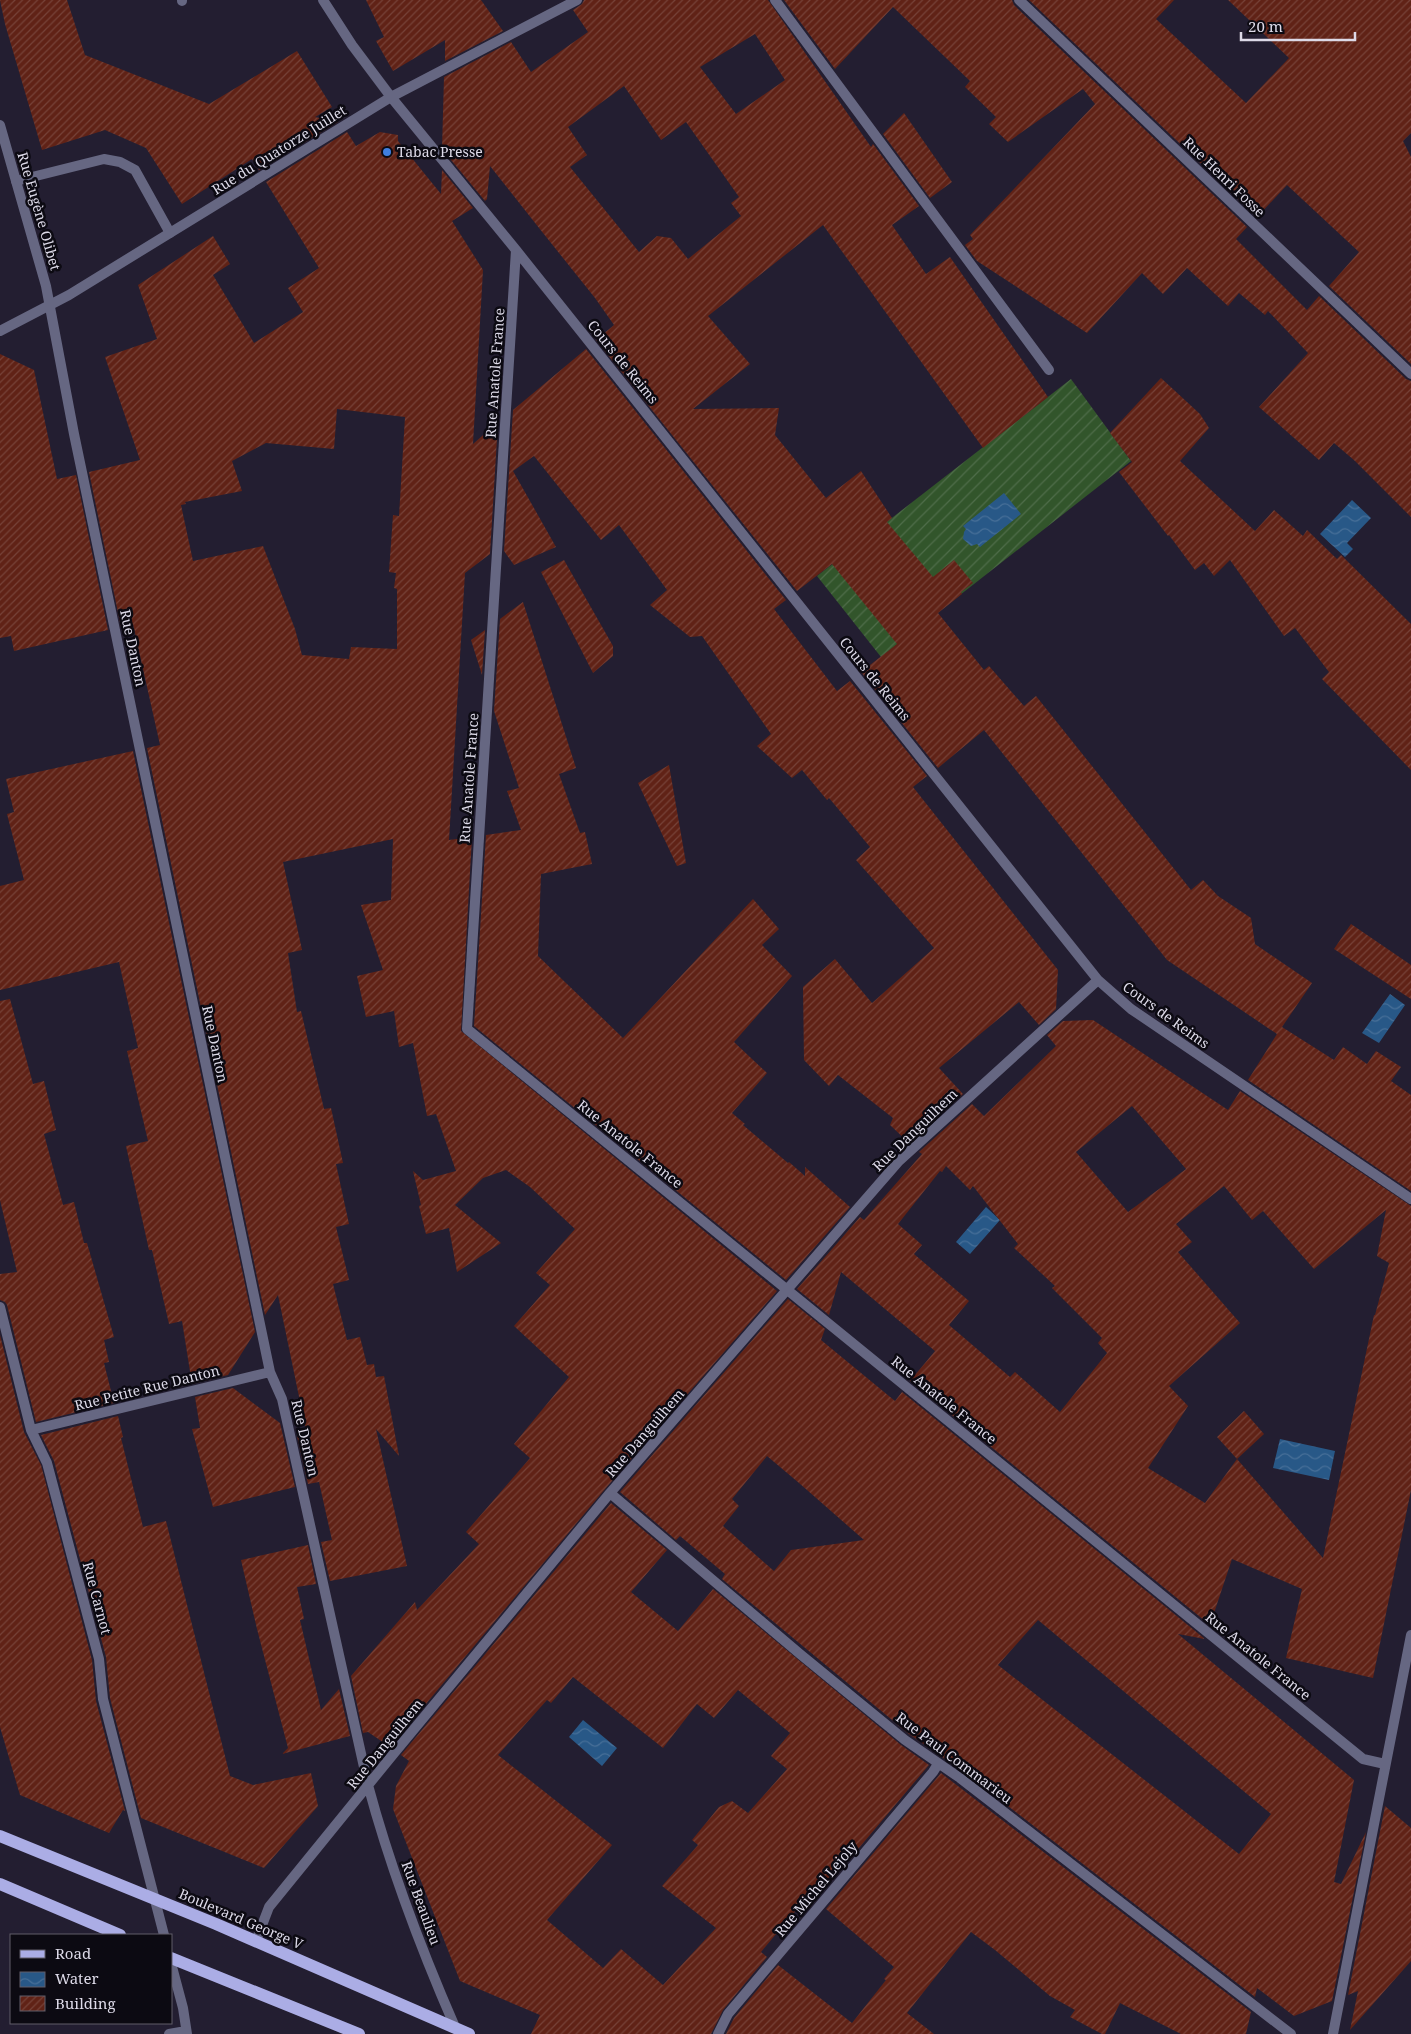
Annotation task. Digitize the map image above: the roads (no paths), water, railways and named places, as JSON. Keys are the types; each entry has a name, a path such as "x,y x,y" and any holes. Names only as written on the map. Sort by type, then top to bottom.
{"main road":[{"name":"Boulevard George V","path":"0,1836 256,1941 469,2034"},
{"path":"0,1884 118,1934"},
{"path":"172,1958 360,2034"}],"street":[{"name":"Cours de Reims","path":"323,0 352,45 392,97 1098,980 1131,1009 1411,1199"},
{"name":"Rue du Quatorze Juillet","path":"0,332 50,306 392,97 577,0"},
{"path":"775,0 1049,370"},
{"name":"Rue Henri Fosse","path":"1019,0 1411,374"},
{"name":"Rue Eugène Olibet","path":"0,125 50,306"},
{"path":"16,182 104,159 120,162 135,170 170,233"},
{"name":"Rue Anatole France","path":"516,250 467,1029 1363,1759 1385,1764"},
{"name":"Rue Danton","path":"50,306 76,444 270,1372 282,1399 368,1785"},
{"name":"Rue Danguilhem","path":"256,1941 270,1907 368,1785 610,1493 900,1161 1098,980"},
{"name":"Rue Carnot","path":"0,1307 31,1430 50,1472 99,1660 103,1698 164,1934"},
{"name":"Rue Petite Rue Danton","path":"31,1430 270,1372"},
{"name":"Rue Paul Commarieu","path":"610,1493 905,1740 960,1778 1291,2034"},
{"path":"1333,2034 1411,1635"},
{"name":"Rue Michel Lejoly","path":"718,2034 728,2014 938,1764"},
{"name":"Rue Beaulieu","path":"368,1785 379,1826 435,1981 455,2028"},
{"path":"169,2034 187,2033 183,2008 172,1967"}],"water":[{"path":"1004,493 1021,514 980,547 977,544 971,546 963,539 966,529 963,526"},
{"path":"1352,500 1371,518 1347,543 1353,549 1345,557 1320,534"},
{"path":"1390,994 1405,1005 1379,1043 1362,1033"},
{"path":"986,1207 1000,1220 970,1254 956,1242"},
{"path":"1280,1439 1335,1451 1329,1480 1273,1468"},
{"path":"583,1720 617,1748 602,1766 569,1737"}],"place":[{"name":"Tabac Presse","path":"387,152"}]}
